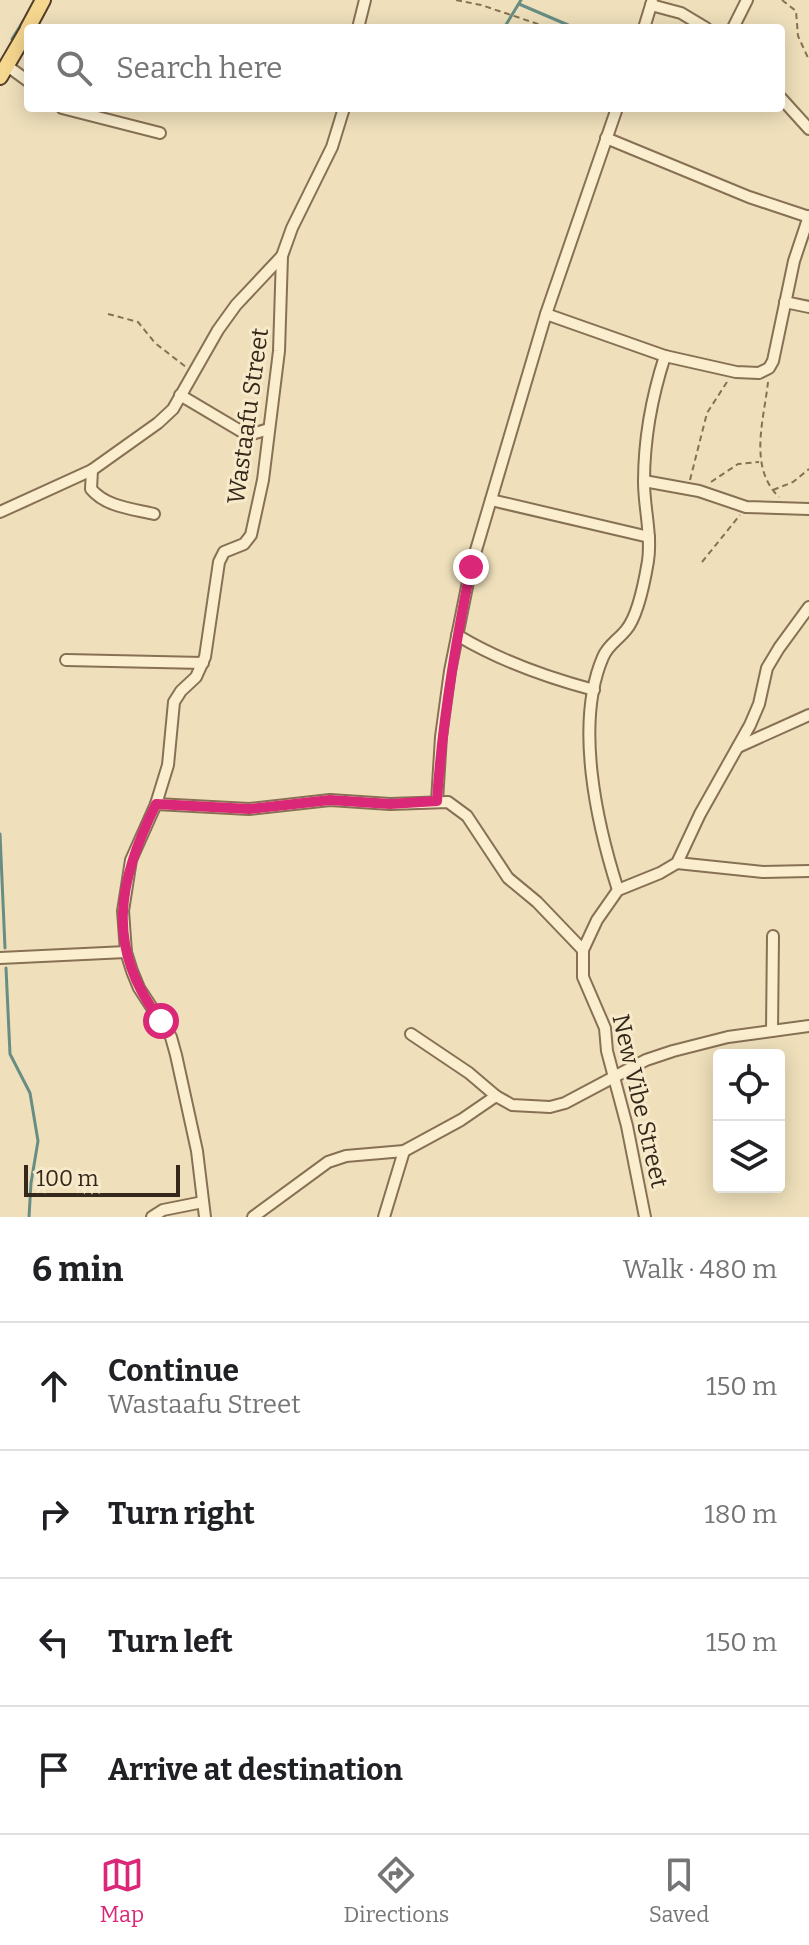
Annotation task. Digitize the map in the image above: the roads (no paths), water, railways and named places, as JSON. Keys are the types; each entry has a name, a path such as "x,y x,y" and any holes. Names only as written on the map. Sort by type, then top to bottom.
{"main road":[{"path":"30,24 43,0"},
{"path":"3,71 24,35"}],"street":[{"path":"359,24 365,0"},
{"path":"735,24 747,0"},
{"path":"645,24 652,2 699,24"},
{"path":"3,71 24,79"},
{"path":"785,102 809,129"},
{"path":"78,112 160,133"},
{"name":"Wastaafu Street","path":"205,1217 187,1096 171,1037 139,988 126,952 123,911 126,883 131,860 156,804 168,765 174,702 196,677 203,663 219,562 224,552 244,544 251,535 263,480 279,351 282,256 332,147 343,112"},
{"path":"437,801 441,737 471,567 546,314 616,112"},
{"path":"546,314 665,356 736,372 759,373 769,368 773,361 794,261 809,216 749,197 606,138"},
{"path":"0,512 92,470 158,423 173,409 236,305 282,256"},
{"path":"785,302 809,307"},
{"path":"618,890 591,782 591,712 604,655 629,626 649,557 644,481 650,411 665,356"},
{"path":"180,395 244,433 269,429"},
{"path":"92,470 91,489 99,497 115,505 154,514"},
{"path":"644,481 693,490 746,507 809,509"},
{"path":"491,500 649,537"},
{"path":"156,804 249,809 330,800 390,804 448,802 467,816 508,878 537,902 583,950 597,920 618,890 677,863 759,704 767,668 809,607"},
{"path":"457,635 486,653 522,668 594,690"},
{"path":"66,660 203,663"},
{"path":"738,747 809,715"},
{"path":"677,863 763,872 809,871"},
{"path":"772,1031 773,936"},
{"name":"New Vibe Street","path":"583,950 583,977 605,1028 645,1217"},
{"path":"0,958 126,952"},
{"path":"411,1034 512,1105 550,1107 565,1103 646,1060 728,1037 809,1026"},
{"path":"253,1217 328,1162 346,1156 404,1151 461,1120 496,1096"},
{"path":"384,1217 404,1151"},
{"path":"152,1217 163,1210 203,1202"}],"waterway":[{"path":"506,24 521,0"},
{"path":"519,4 566,24"},
{"path":"12,39 29,12"},
{"path":"0,834 5,948"},
{"path":"6,968 10,1054 30,1093 38,1141 29,1217"}]}
